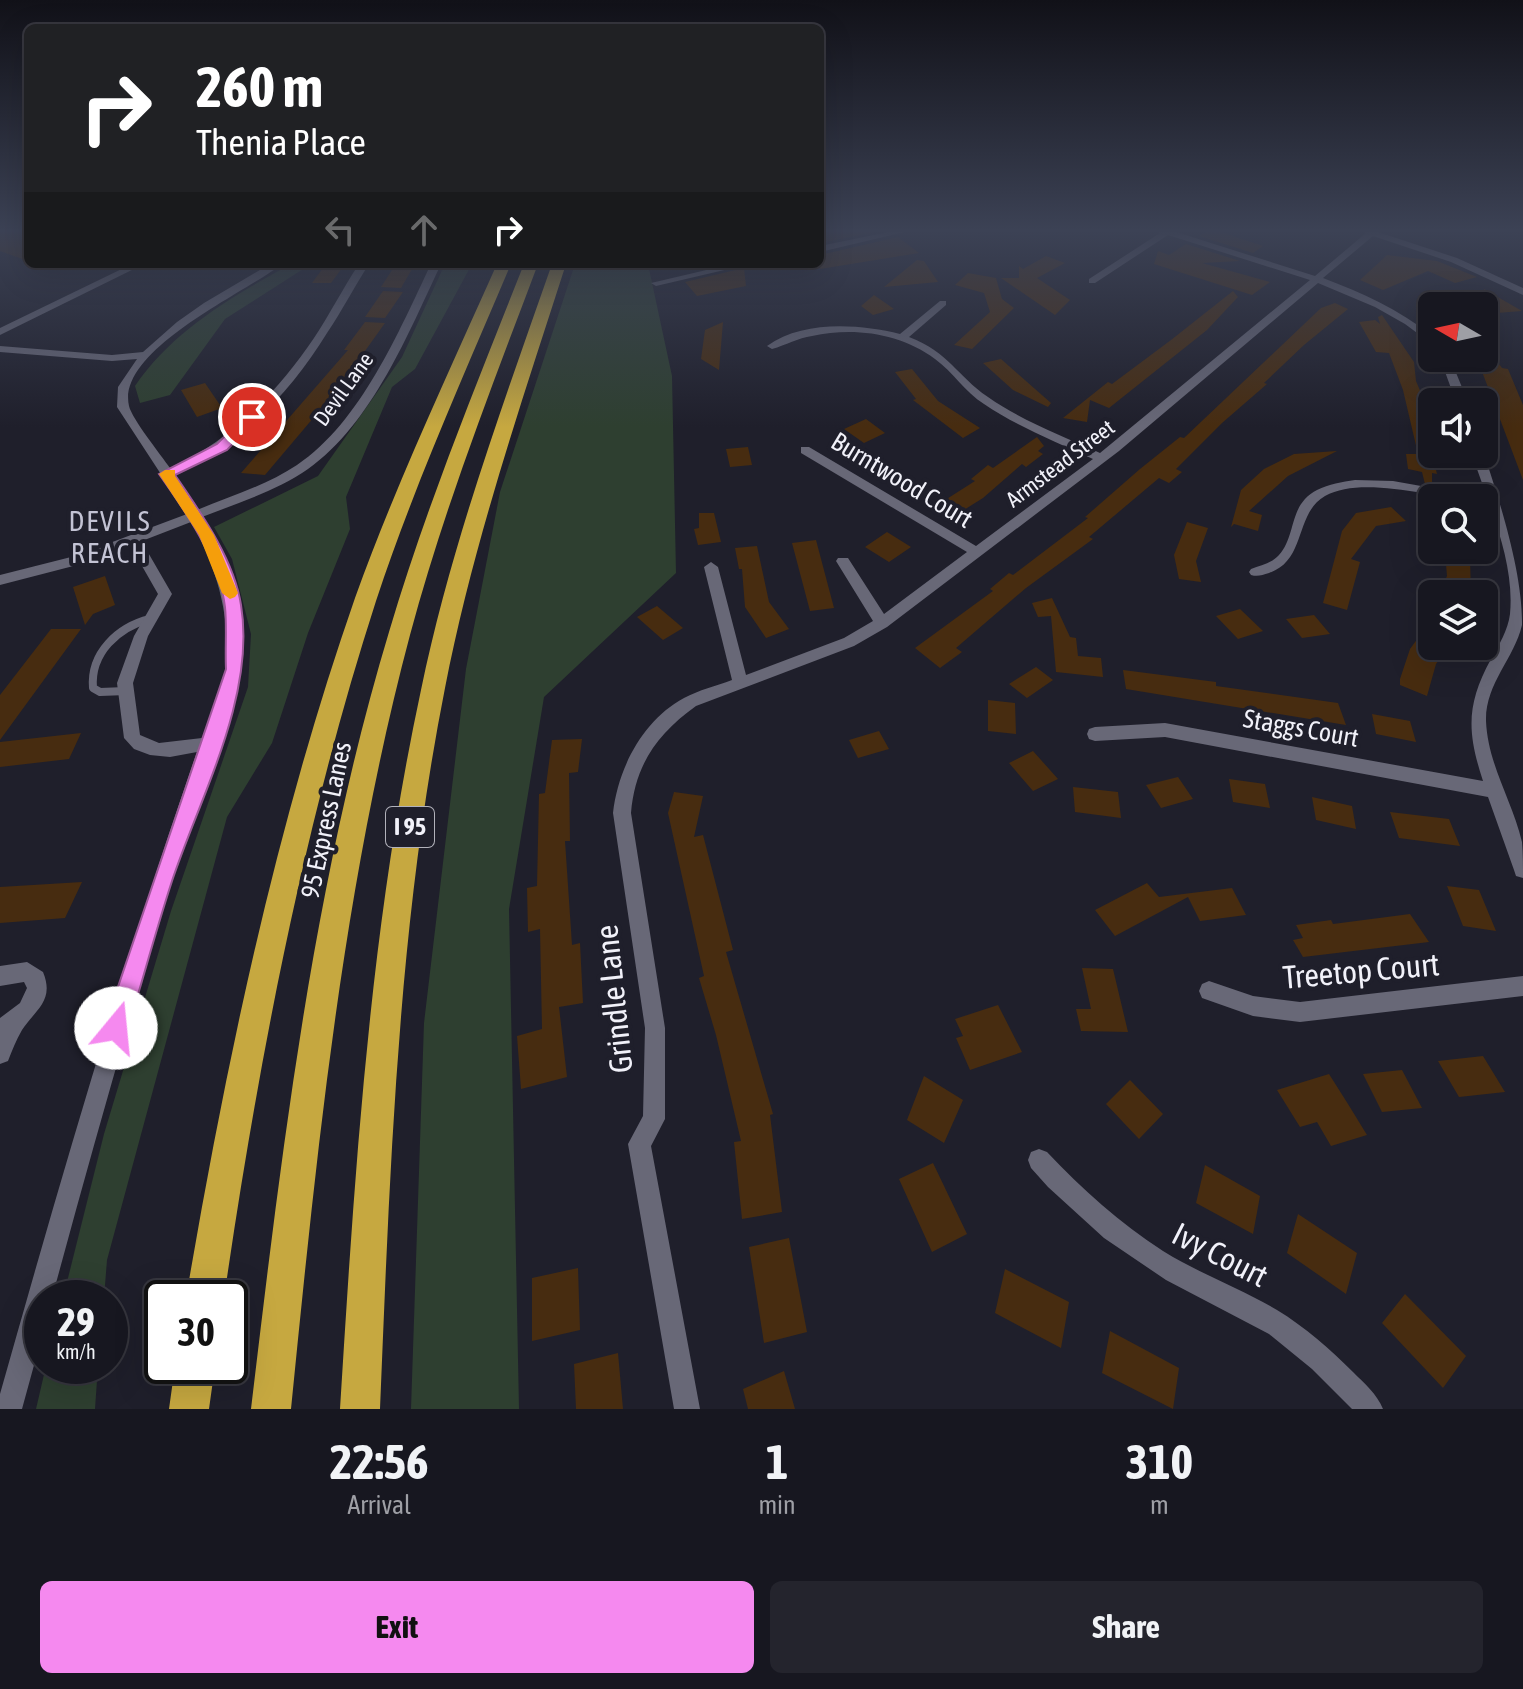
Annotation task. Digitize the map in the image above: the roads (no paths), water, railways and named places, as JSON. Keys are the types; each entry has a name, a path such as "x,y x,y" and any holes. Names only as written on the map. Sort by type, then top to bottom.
{"highway":[{"path":"208,1280 259,1008 294,849 336,696 366,599 401,507 491,296"},
{"name":"95 Express Lanes","path":"271,1409 296,1180 327,972 357,809 413,585 441,499 519,296"},
{"name":"I 95","path":"360,1409 375,1148 399,898 432,689 483,487 548,296"},
{"path":"189,1409 192,1384"}],"street":[{"path":"0,332 74,296"},
{"path":"9,1409 98,1087 161,882 234,669 236,636 226,579 195,515 121,401 127,376 146,355 222,296"},
{"path":"167,474 206,457 231,440 314,346 345,296"},
{"name":"Devil Lane","path":"0,580 91,557 284,479 327,446 392,356 421,296"},
{"name":"Armstead Street","path":"740,681 849,642 882,623 1101,458 1296,296"},
{"path":"1356,296 1379,304 1418,328"},
{"path":"902,337 943,303"},
{"path":"772,346 808,333 843,329 902,337 939,357 962,382 988,403 1101,458"},
{"path":"0,349 112,358 146,355"},
{"name":"Burntwood Court","path":"805,450 975,551"},
{"path":"1256,572 1282,564 1289,554 1305,507 1323,492 1370,485 1418,492"},
{"path":"1498,526 1518,579 1518,616 1482,693 1478,710 1480,735 1523,870"},
{"path":"141,552 165,594 150,619 125,683 132,738 140,746 163,751 211,743"},
{"path":"843,561 882,623"},
{"path":"711,567 740,681"},
{"name":"Grindle Lane","path":"687,1409 639,1144 654,1119 655,1028 622,813 624,794 641,749 670,716 690,702 740,681"},
{"name":"Staggs Court","path":"1095,734 1165,730 1497,791"},
{"path":"0,976 27,972 38,983 33,1002 8,1025 0,1053"},
{"name":"Treetop Court","path":"1209,991 1239,1004 1270,1011 1300,1012 1523,986"},
{"name":"Ivy Court","path":"1039,1160 1103,1224 1150,1258 1201,1286 1244,1304 1291,1334 1337,1373 1370,1409"}],"lane":[{"path":"126,691 100,692 93,688 91,680 97,662 119,632 150,619"}],"district":[{"name":"DEVILS REACH","path":"110,537"}]}
